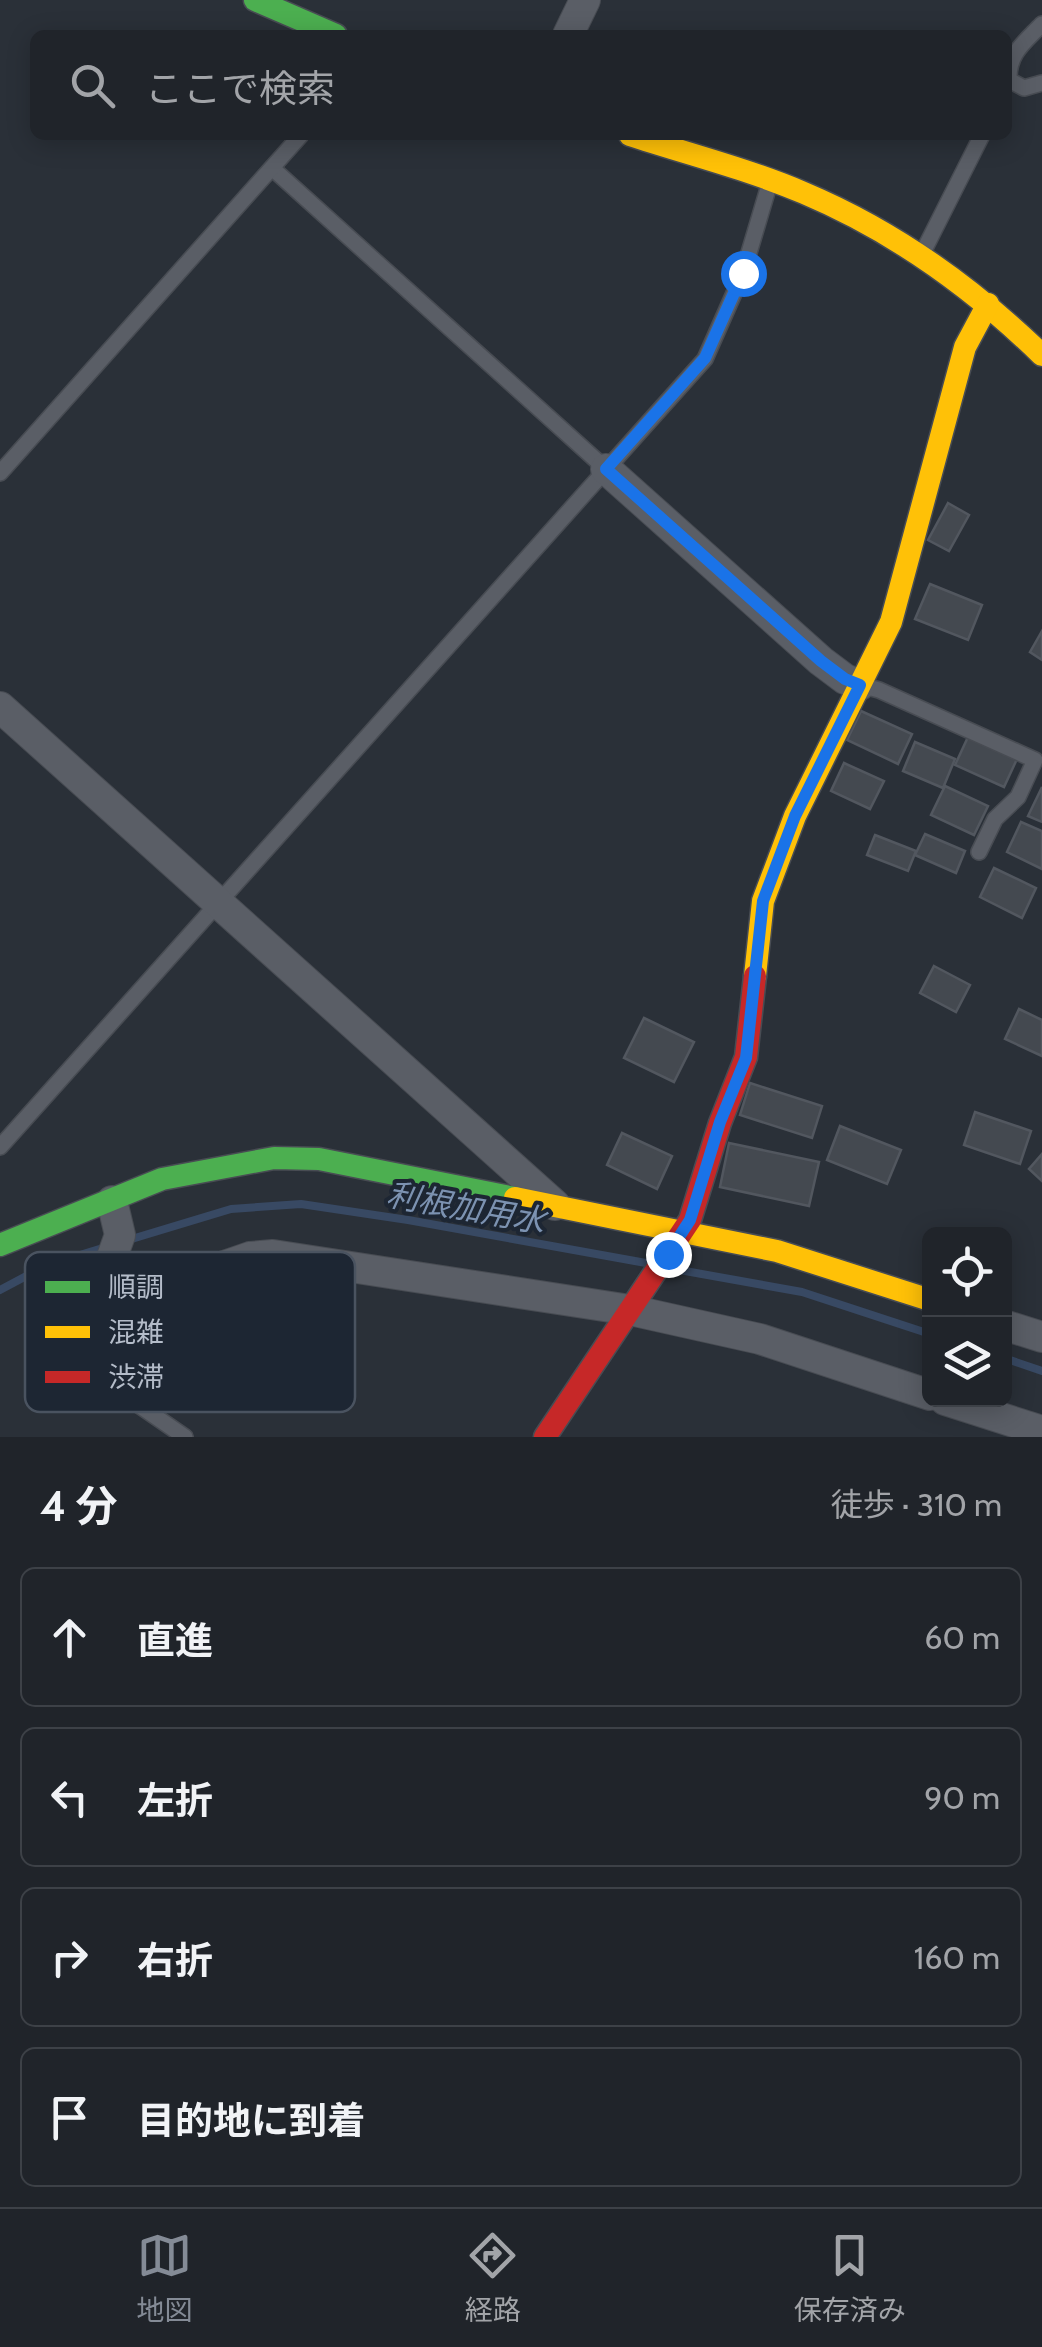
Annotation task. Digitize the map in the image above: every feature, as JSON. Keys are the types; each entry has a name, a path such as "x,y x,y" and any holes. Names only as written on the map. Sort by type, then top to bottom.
{"street":[{"path":"255,0 324,30"},
{"path":"570,30 585,0"},
{"path":"645,140 824,202 921,256 988,304 1042,355"},
{"path":"545,1437 690,1220 720,1122 746,1058 763,901 795,816 891,622 965,347 988,304"},
{"path":"606,469 821,661 860,685"},
{"path":"0,707 557,1207"},
{"path":"0,1244 162,1179 274,1158 319,1160 777,1251 922,1297"},
{"path":"112,1202 120,1235 114,1252"},
{"path":"355,1268 630,1310 760,1339 922,1391"},
{"path":"967,1407 1042,1431"}],"lane":[{"path":"1012,55 1042,24"},
{"path":"1012,84 1024,88 1042,82"},
{"path":"0,473 297,140"},
{"path":"921,256 979,140"},
{"path":"272,168 606,469"},
{"path":"0,1147 705,358 743,273 771,182"},
{"path":"860,685 1035,760 1018,797 995,820 978,852"},
{"path":"149,1412 185,1437"}],"building":[{"path":"948,503 969,515 949,551 928,540"},
{"path":"930,584 982,605 968,640 915,619"},
{"path":"1042,631 1042,660 1030,652"},
{"path":"861,711 912,734 898,764 847,740"},
{"path":"968,737 1017,759 1004,787 955,765"},
{"path":"915,742 955,759 943,788 903,771"},
{"path":"844,763 884,781 870,809 831,791"},
{"path":"945,786 988,806 974,835 931,815"},
{"path":"1042,787 1042,822 1028,816"},
{"path":"1021,822 1042,831 1042,869 1007,852"},
{"path":"925,834 965,851 956,873 915,855"},
{"path":"875,835 916,851 908,871 867,855"},
{"path":"994,868 1036,888 1022,918 980,897"},
{"path":"934,966 970,985 956,1012 920,993"},
{"path":"1019,1009 1042,1020 1042,1056 1005,1039"},
{"path":"644,1018 694,1042 674,1082 624,1058"},
{"path":"750,1083 822,1106 812,1138 740,1115"},
{"path":"975,1112 1031,1131 1020,1164 964,1145"},
{"path":"840,1126 901,1150 887,1184 827,1160"},
{"path":"622,1133 672,1156 657,1189 607,1165"},
{"path":"729,1143 819,1162 809,1206 720,1187"},
{"path":"1042,1154 1042,1181 1029,1169"}],"waterway":[{"name":"利根加用水","path":"125,1241 231,1209 301,1204 646,1263"},
{"name":"利根加用水","path":"90,1252 106,1247"},
{"name":"利根加用水","path":"674,1269 802,1292 922,1331"},
{"name":"利根加用水","path":"0,1290 25,1277"},
{"name":"利根加用水","path":"1012,1361 1042,1371"}],"traffic: fast":[{"path":"255,0 324,30"},
{"path":"0,1245 162,1179 274,1158 319,1159 515,1198"}],"traffic: slow":[{"path":"646,140 783,184 869,225 960,284 1042,355"},
{"path":"755,976 763,901 795,816 891,622 965,347 988,304"},
{"path":"515,1198 777,1251 922,1297"}],"traffic: jam":[{"path":"545,1437 690,1220 720,1123 746,1057 755,976"}],"route":[{"path":"668,1254 690,1220 720,1122 746,1058 763,901 795,816 860,685 851,683 821,661 606,469 705,358 743,273"}]}
